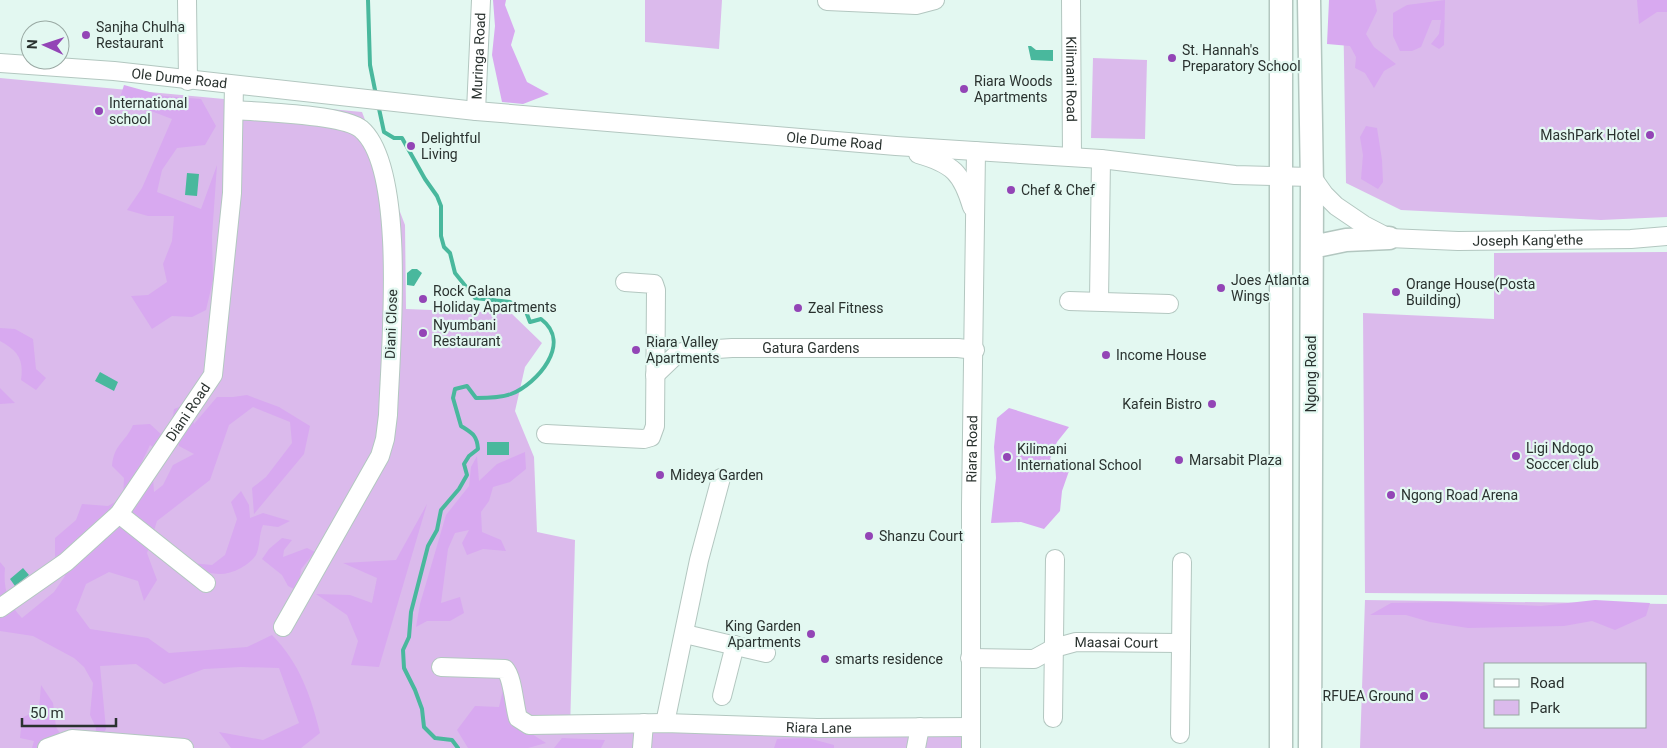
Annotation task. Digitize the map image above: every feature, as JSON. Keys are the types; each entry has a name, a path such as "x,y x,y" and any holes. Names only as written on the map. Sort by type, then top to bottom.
{"main road":[{"path":"1281,0 1281,748"},
{"name":"Ngong Road","path":"1309,0 1312,177 1310,748"},
{"path":"1312,247 1346,240 1389,238"}],"street":[{"path":"187,0 188,80"},
{"name":"Muringa Road","path":"476,111 481,0"},
{"path":"827,1 916,5 935,0"},
{"name":"Kilimani Road","path":"1071,0 1072,157"},
{"name":"Ole Dume Road","path":"0,62 114,71 476,111 896,146 1101,159 1235,175 1312,177"},
{"name":"Diani Road","path":"0,608 66,562 119,514 213,376 232,193 234,85"},
{"name":"Diani Close","path":"234,110 342,122 360,129 371,142 382,167 393,226 389,388 385,439 371,473 283,627"},
{"path":"896,146 950,166 959,174 966,188 976,220"},
{"name":"Riara Road","path":"971,748 970,658 976,151"},
{"path":"1099,301 1101,159"},
{"path":"1312,177 1324,194 1336,206 1364,226 1389,238"},
{"name":"Joseph Kang'ethe","path":"1389,238 1458,241 1631,240 1667,236"},
{"path":"546,434 644,439 651,437 655,426 656,290 650,282 626,282"},
{"path":"1069,301 1170,304"},
{"name":"Gatura Gardens","path":"656,375 678,353 687,351 732,348 958,348 974,350"},
{"path":"665,723 700,560 721,478"},
{"path":"119,514 206,583"},
{"name":"Maasai Court","path":"1053,718 1055,559"},
{"path":"1180,734 1179,643 1182,562"},
{"path":"684,634 766,654"},
{"name":"Maasai Court","path":"970,658 1034,659 1054,648 1076,642 1179,643"},
{"path":"722,696 735,645"},
{"name":"Riara Lane","path":"441,667 504,669 509,674 518,718 529,724 665,723 818,728 971,727"},
{"path":"642,748 644,724"},
{"path":"916,748 920,727"},
{"path":"46,748 72,739 184,748"}],"green space":[{"path":"645,0 722,0 719,49 645,42"},
{"path":"1343,0 1667,0 1667,217 1601,220 1401,210 1346,183"},
{"path":"1093,58 1147,60 1145,139 1091,138"},
{"path":"0,78 362,112 405,225 406,309 511,313 542,343 525,367 515,411 534,457 537,532 575,540 570,731 965,732 965,748 0,748"},
{"name":"Ligi Ndogo Soccer club","path":"1667,252 1667,595 1365,593 1363,313 1494,319 1494,253"},
{"name":"RFUEA Ground","path":"1365,600 1667,604 1667,748 1360,748"}],"shaded area":[{"path":"493,0 506,0 505,5 515,31 511,45 527,82 549,94 523,104 502,102 492,55 495,26"},
{"path":"1329,0 1375,0 1377,11 1366,34 1374,47 1396,64 1384,71 1374,88 1365,73 1355,68 1356,57 1350,46 1327,44"},
{"path":"1445,0 1444,45 1439,49 1431,44 1439,34 1441,20 1432,20 1421,47 1412,51 1400,51 1393,36 1393,13 1407,5"},
{"path":"1637,0 1667,0 1667,12 1657,12 1639,24"},
{"path":"1028,46 1036,50 1053,50 1053,61 1031,60"},
{"path":"124,85 164,96 201,99 216,126 205,145 177,148 162,170 157,192 201,209 217,165 212,236 213,280 206,310 192,317 172,316 152,329 131,296 148,295 167,282 163,264 172,241 174,216 148,216 127,210 142,188 172,119 143,108 118,104"},
{"path":"1366,126 1377,128 1383,182 1378,189 1361,179 1363,155 1360,137"},
{"path":"187,173 199,174 197,196 185,195"},
{"path":"412,269 417,269 422,273 414,286 407,285 407,273"},
{"path":"0,328 15,329 33,339 36,369 46,378 36,390 21,380 22,366 18,356 11,348 0,341"},
{"path":"100,372 118,382 114,391 95,381"},
{"path":"0,388 15,403 0,404"},
{"path":"247,395 279,407 310,426 304,454 254,514 252,488 266,477 292,443 290,422 253,407 229,425 210,480 157,521 147,553 157,580 144,601 138,581 109,572 86,584 76,610 90,629 148,638 169,653 247,647 272,635 290,656 303,680 320,733 301,748 231,748 219,732 263,740 299,723 279,668 241,667 204,669 164,684 136,664 100,666 106,729 95,748 96,728 90,715 93,683 84,667 74,658 33,636 0,631 0,562 5,568 6,589 10,601 22,618 54,592 65,576 55,558 55,538 76,520 82,504 108,506 123,498 124,478 112,466 117,448 133,425 150,424 163,436 165,455 150,445 140,466 153,478 154,492 163,485 173,465 194,454 179,446 172,422 174,409 190,403 194,424 217,397"},
{"path":"1009,408 1069,427 1057,442 1050,459 1069,471 1062,491 1060,511 1044,529 1021,522 991,523 996,478 994,447 997,418"},
{"path":"487,442 509,442 509,455 487,455"},
{"path":"525,452 526,469 510,482 493,487 489,501 481,512 482,532 501,540 506,551 483,549 467,555 462,543 469,530 455,533 448,549 441,603 460,597 464,613 450,621 427,621 416,627 420,604 446,515 469,486 471,467 477,456 479,481 497,464"},
{"path":"241,491 249,505 250,518 263,513 290,521 278,527 263,525 256,555 241,568 221,574 203,570 191,563 212,565 225,555 237,519 231,502"},
{"path":"427,504 379,667 351,665 358,641 347,615 316,594 350,595 372,603 377,578 343,563 396,560"},
{"path":"282,538 292,540 284,550 283,557 307,548 315,552 301,569 298,591 288,586 282,575 262,559 269,549"},
{"path":"23,568 29,575 15,586 10,579"},
{"path":"1595,600 1650,603 1646,616 1615,630 1592,621 1564,626 1468,628 1430,622 1406,615 1370,615 1391,603 1452,602 1541,606"},
{"path":"41,685 53,703 56,727 69,748 32,748 34,741 20,738 22,718 39,709"},
{"path":"503,690 510,720 546,743 528,748 468,748 457,730 475,706 499,707"},
{"path":"562,738 605,740 601,748 554,748"},
{"path":"808,738 834,745 834,748 774,748 777,739"}],"waterway":[{"path":"368,0 370,65 376,95"},
{"path":"378,104 384,132 394,138 402,138 437,196 441,206 441,236 444,247 450,253 455,273 475,298 510,302 525,309 530,322 541,319 550,329 553,339 552,351 548,362 521,389 498,397 476,398 467,386 455,389 453,398 461,426 473,435 478,449 469,456 464,464 467,475 459,489 441,510 437,530 428,546 411,612 409,637 403,650 404,668 422,709 424,727 435,738 452,740 458,748"}],"place":[{"name":"Sanjha Chulha Restaurant","path":"86,35"},
{"name":"St. Hannah's Preparatory School","path":"1172,58"},
{"name":"Riara Woods Apartments","path":"964,89"},
{"name":"International school","path":"99,111"},
{"name":"MashPark Hotel","path":"1650,135"},
{"name":"Delightful Living","path":"411,146"},
{"name":"Chef & Chef","path":"1011,190"},
{"name":"Joes Atlanta Wings","path":"1221,288"},
{"name":"Orange House(Posta Building)","path":"1396,292"},
{"name":"Rock Galana Holiday Apartments","path":"423,299"},
{"name":"Zeal Fitness","path":"798,308"},
{"name":"Nyumbani Restaurant","path":"423,333"},
{"name":"Riara Valley Apartments","path":"636,350"},
{"name":"Income House","path":"1106,355"},
{"name":"Kafein Bistro","path":"1212,404"},
{"name":"Ligi Ndogo Soccer club","path":"1516,456"},
{"name":"Kilimani International School","path":"1007,457"},
{"name":"Marsabit Plaza","path":"1179,460"},
{"name":"Mideya Garden","path":"660,475"},
{"name":"Ngong Road Arena","path":"1391,495"},
{"name":"Shanzu Court","path":"869,536"},
{"name":"King Garden Apartments","path":"811,634"},
{"name":"smarts residence","path":"825,659"},
{"name":"RFUEA Ground","path":"1424,696"}]}
